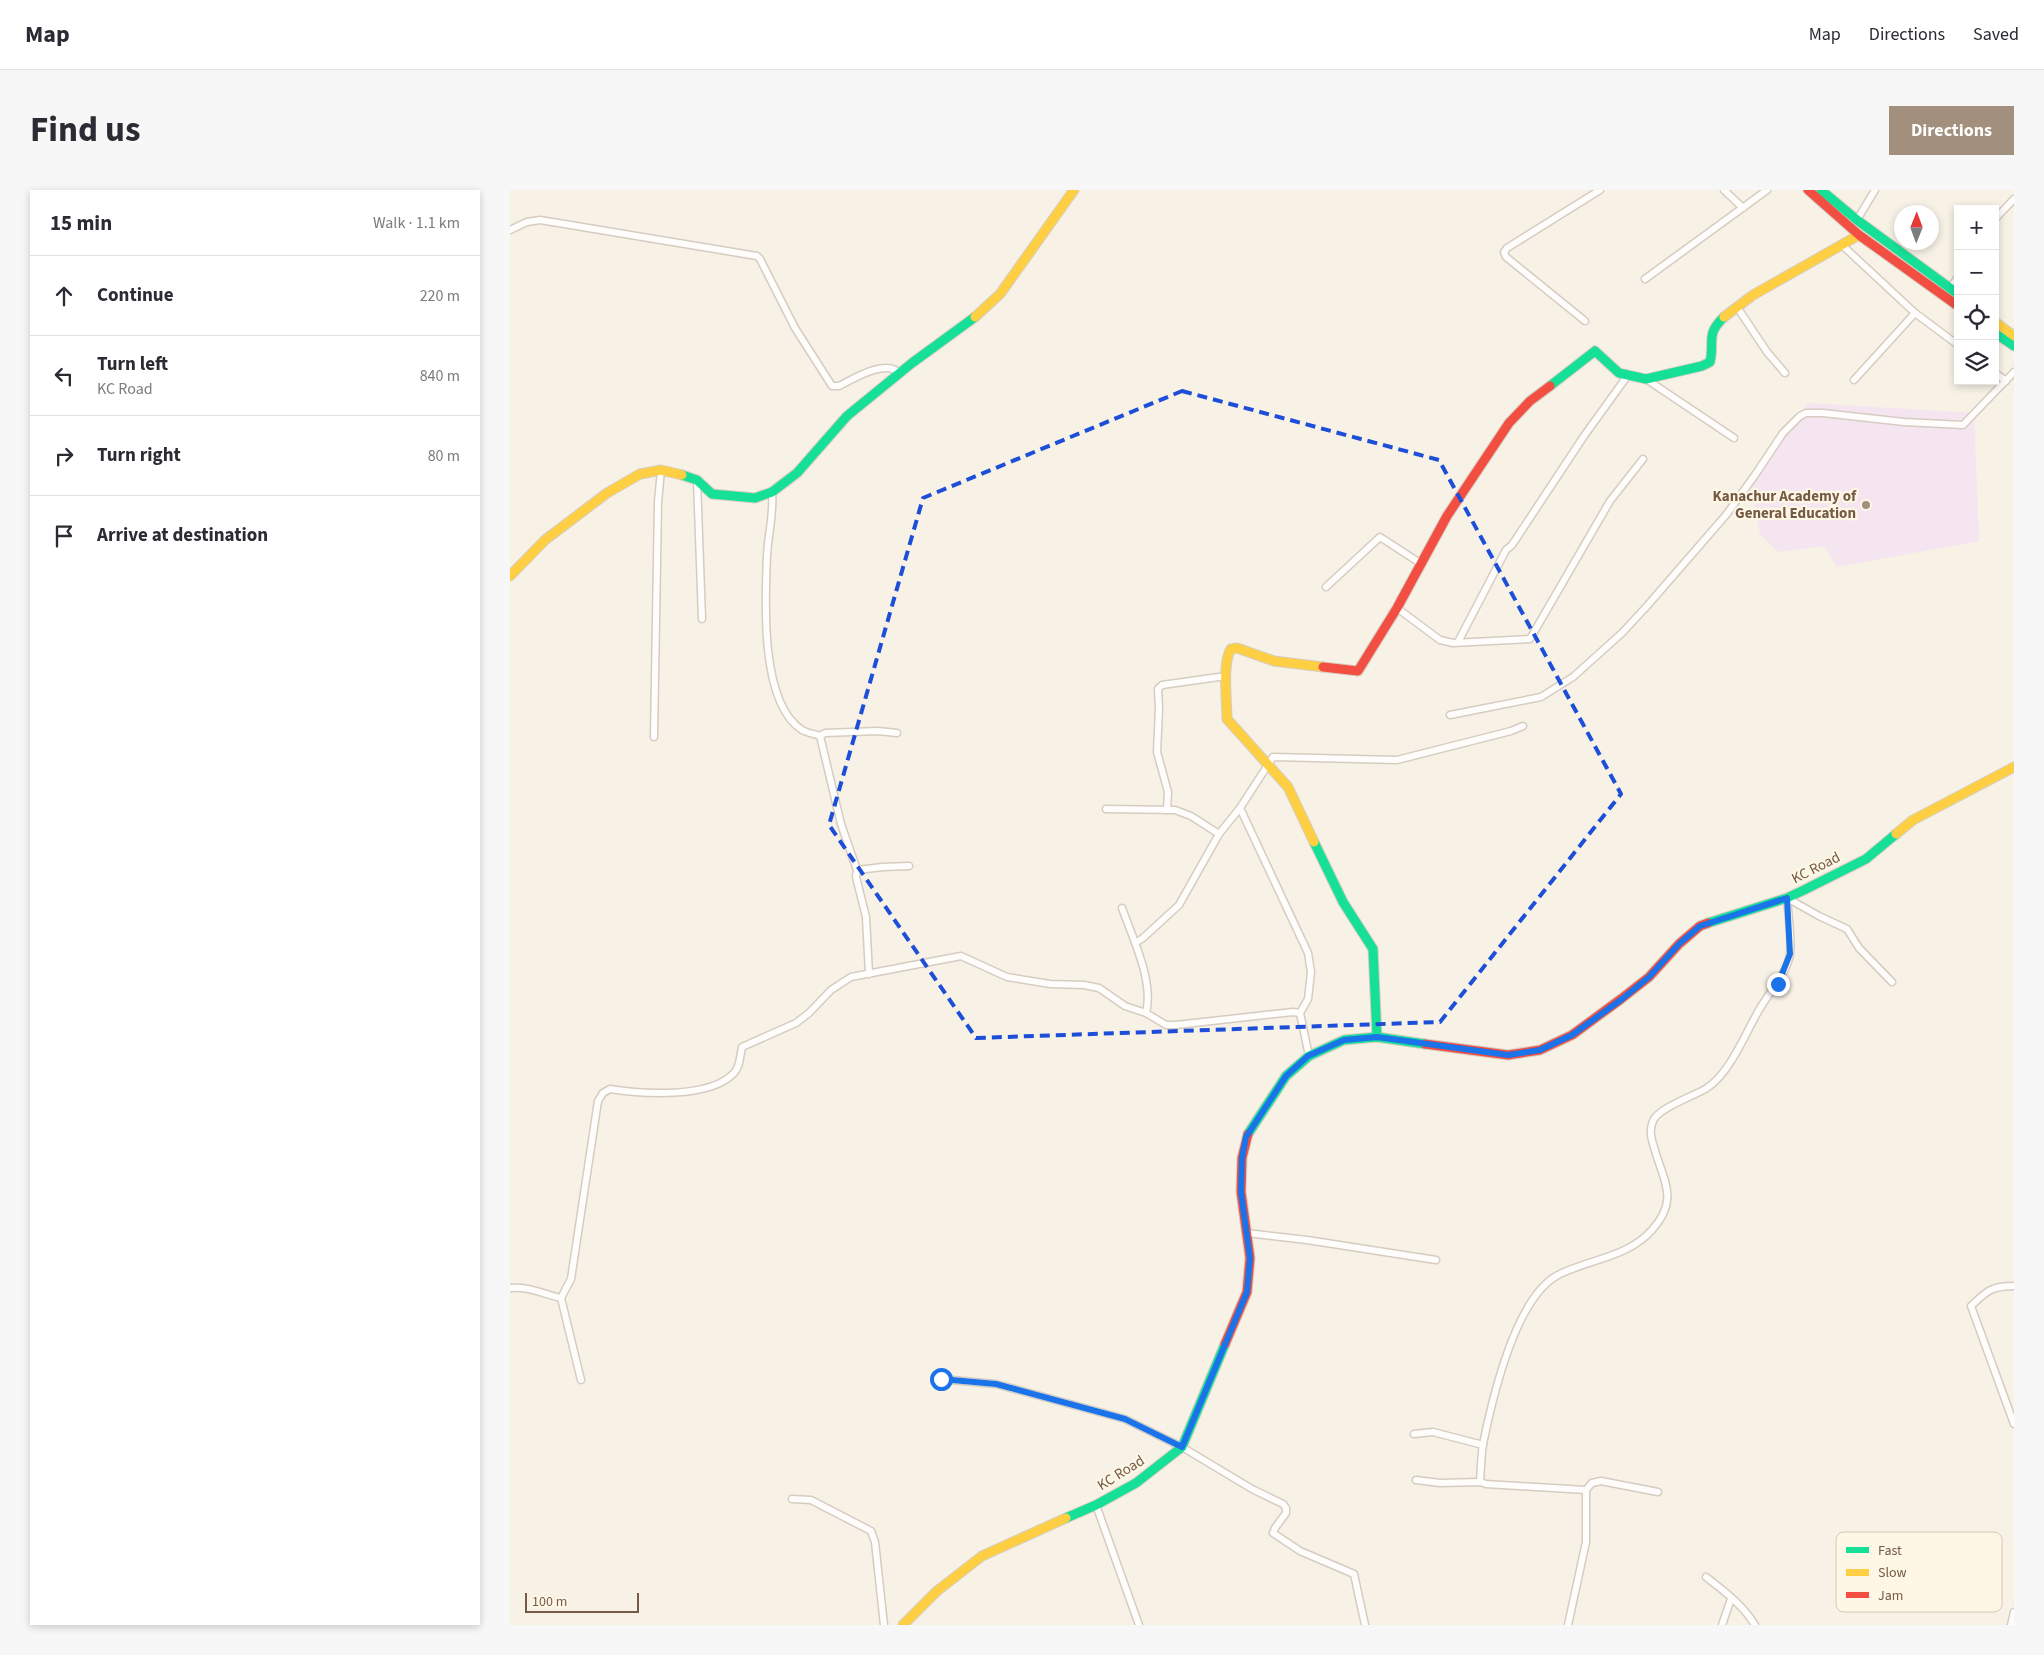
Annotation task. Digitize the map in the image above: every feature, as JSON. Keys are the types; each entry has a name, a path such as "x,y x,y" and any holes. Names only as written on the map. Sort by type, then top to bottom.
{"main road":[{"path":"510,576 545,540 607,493 640,474 661,470 697,480 712,494 755,498 772,492 797,474 847,416 900,373 982,312 1000,294 1074,190"},
{"path":"1808,190 1860,235 1954,303"},
{"path":"1821,190 1857,220 1954,292"},
{"path":"1377,1037 1373,949 1343,902 1288,787 1227,719 1226,676 1228,653 1231,649 1237,648 1274,661 1358,671 1397,608 1447,516 1509,423 1530,401 1595,351 1620,373 1646,379 1702,366 1710,362 1712,354 1711,335 1719,323 1737,307 1756,293 1860,235"},
{"path":"1882,251 1888,243"},
{"path":"1999,326 2012,339"},
{"path":"1999,334 2012,339"},
{"name":"KC Road","path":"903,1625 937,1591 982,1556 1096,1504 1136,1483 1182,1447 1247,1292 1250,1258 1241,1192 1242,1158 1246,1137 1286,1076 1308,1056 1344,1040 1377,1037 1508,1055 1540,1050 1572,1035 1622,999 1649,977 1679,944 1700,926 1787,898 1866,859 1913,820 2014,767"}],"street":[{"path":"1585,321 1506,257 1504,252 1507,248 1600,190"},
{"path":"1724,190 1743,208"},
{"path":"1645,279 1767,190"},
{"path":"1857,220 1875,190"},
{"path":"1999,215 2014,199"},
{"path":"510,230 527,222 540,220 757,256 795,328 832,386 839,386 884,367 894,368 900,373"},
{"path":"1843,246 1915,313 1954,342"},
{"path":"1737,307 1767,352 1785,372"},
{"path":"1854,380 1915,313"},
{"path":"1450,715 1541,697 1573,677 1622,633 1647,606 1721,518 1726,515 1782,433 1800,416 1806,413 1823,413 1904,422 1963,424 2014,372"},
{"path":"1458,642 1506,550 1512,545 1535,507 1628,375"},
{"path":"1999,376 2006,381"},
{"path":"1646,379 1734,438"},
{"path":"1397,608 1440,640 1453,643 1530,639 1610,501 1643,458"},
{"path":"654,737 658,502 661,470"},
{"path":"697,480 702,619"},
{"path":"772,492 774,509 767,555 768,644 770,674 780,700 792,721 803,731 820,736 825,733 878,731 897,733"},
{"path":"1326,588 1380,537 1420,563"},
{"path":"1168,810 1168,792 1157,752 1158,689 1162,685 1226,676"},
{"path":"1135,943 1179,906 1219,834 1240,808 1273,757 1397,760 1511,731 1523,726"},
{"path":"820,736 841,824 856,870 866,917 869,974"},
{"path":"1240,808 1308,953 1311,972 1308,999 1300,1013 1308,1056"},
{"path":"1106,809 1175,810 1191,816 1219,834"},
{"path":"856,870 909,866"},
{"path":"1787,898 1818,916 1847,929 1859,948 1892,982"},
{"path":"1480,1482 1483,1446 1506,1354 1532,1301 1543,1286 1556,1276 1621,1253 1650,1232 1663,1216 1668,1205 1668,1190 1650,1134 1653,1120 1667,1108 1707,1087 1719,1077 1734,1055 1760,1008 1778,984 1790,954 1787,898"},
{"path":"1122,908 1148,987 1146,1013"},
{"path":"581,1380 561,1298 571,1278 598,1101 603,1093 610,1089 664,1094 716,1085 734,1073 739,1064 742,1048 796,1023 809,1013 831,990 851,977 961,956 1007,977 1050,984 1084,985 1098,988 1125,1006 1146,1013 1166,1025 1293,1012 1300,1013"},
{"path":"1246,1233 1307,1240 1436,1260"},
{"path":"2014,1286 1998,1286 1988,1290 1970,1306 2014,1424"},
{"path":"510,1288 525,1287 541,1294 561,1298"},
{"path":"941,1379 996,1384 1125,1419 1182,1447 1252,1489 1283,1504 1286,1508 1286,1513 1274,1528 1273,1534 1300,1551 1354,1574 1365,1625"},
{"path":"1414,1434 1433,1432 1483,1446"},
{"path":"1416,1480 1440,1483 1480,1482 1486,1484 1586,1490"},
{"path":"1568,1625 1586,1542 1586,1490 1592,1483 1601,1481 1658,1492"},
{"path":"792,1499 811,1500 872,1531 875,1542 884,1625"},
{"path":"1096,1504 1139,1625"},
{"path":"1706,1577 1748,1613 1755,1625"},
{"path":"1722,1625 1731,1599"},
{"path":"2011,1625 2014,1612"}],"highlighted area":[{"path":"1182,391 1439,460 1621,794 1440,1022 976,1038 829,825 923,498"}],"shaded area":[{"name":"Kanachur Academy of General Education","path":"1808,403 1974,413 1979,541 1837,567 1824,546 1778,552 1760,534 1749,476"}],"traffic: fast":[{"path":"1821,190 1857,220 1954,291"},
{"path":"682,475 697,480 712,494 755,498 772,492 797,473 847,416 912,363 975,317"},
{"path":"1550,386 1595,351 1619,373 1646,379 1702,366 1710,362 1714,329 1724,317"},
{"path":"1999,336 2014,346"},
{"path":"1708,923 1787,898 1804,890 1866,859 1896,834"},
{"path":"1314,842 1343,902 1373,949 1377,1037"},
{"path":"1248,1134 1286,1076 1309,1056 1344,1040 1377,1037 1425,1044"},
{"path":"1066,1518 1096,1505 1136,1483 1182,1447 1225,1344"}],"traffic: slow":[{"path":"975,317 1000,294 1074,190"},
{"path":"1724,317 1753,295 1859,235"},
{"path":"1999,325 2014,336"},
{"path":"510,576 545,540 607,493 640,474 661,470 682,475"},
{"path":"1314,842 1288,787 1227,719 1226,673 1228,655 1231,649 1237,648 1274,661 1323,667"},
{"path":"1896,834 1913,820 2014,767"},
{"path":"903,1625 937,1591 982,1556 1066,1518"}],"traffic: jam":[{"path":"1808,190 1859,235 1954,303"},
{"path":"1323,667 1358,671 1397,608 1447,516 1509,423 1530,401 1550,386"},
{"path":"1425,1044 1508,1055 1540,1050 1572,1035 1621,999 1649,977 1679,944 1700,926 1708,923"},
{"path":"1225,1344 1247,1292 1250,1258 1241,1192 1242,1158 1248,1134"}],"place":[{"name":"Kanachur Academy of General Education","path":"1866,505"}],"route":[{"path":"941,1379 996,1384 1063,1404 1125,1419 1182,1447 1247,1292 1250,1258 1241,1192 1242,1158 1246,1137 1286,1076 1308,1056 1344,1040 1377,1037 1508,1055 1540,1050 1572,1035 1622,999 1649,977 1679,944 1700,926 1787,898 1790,954 1778,984"}]}
